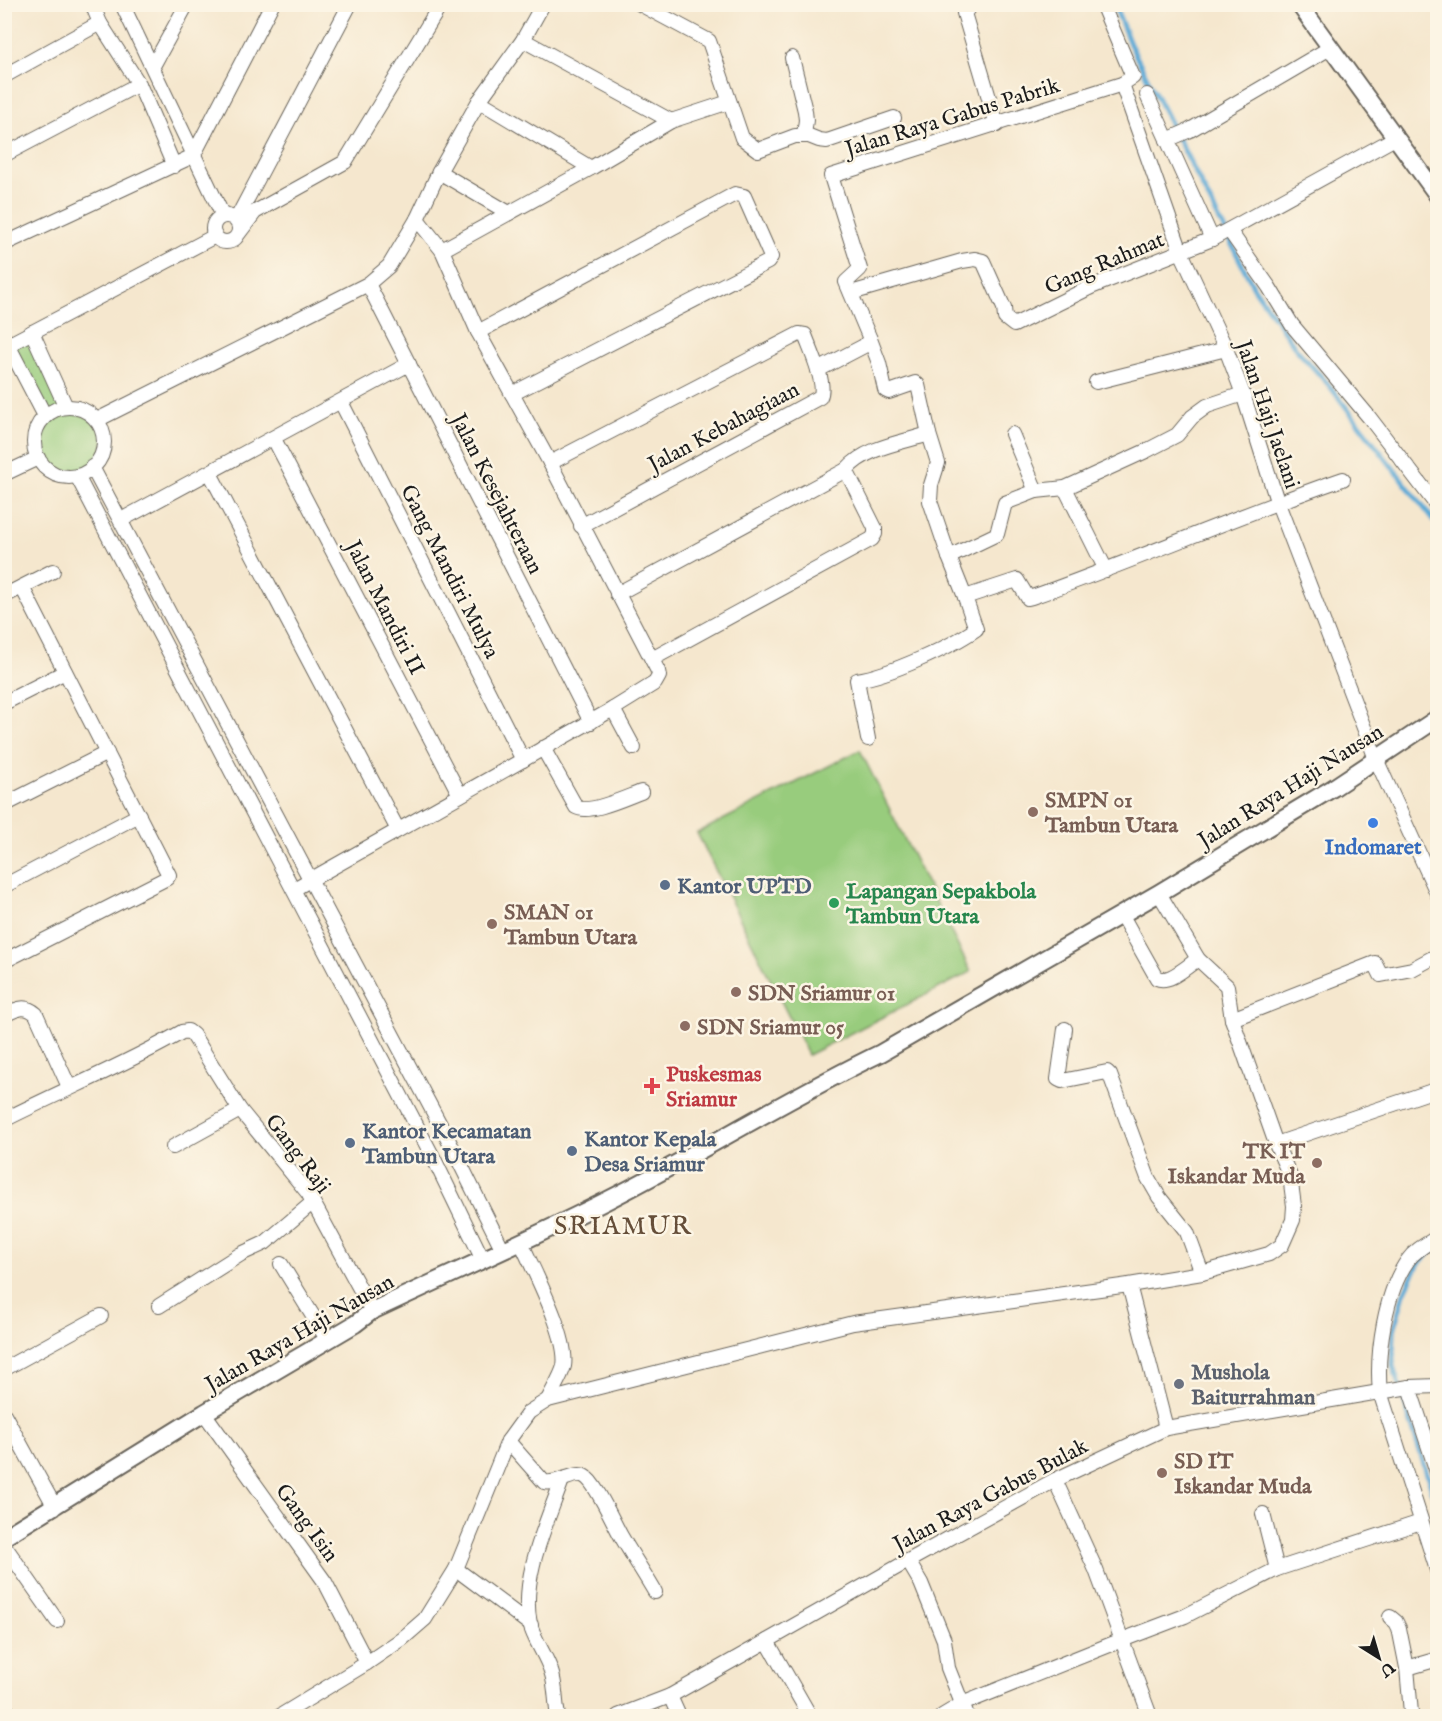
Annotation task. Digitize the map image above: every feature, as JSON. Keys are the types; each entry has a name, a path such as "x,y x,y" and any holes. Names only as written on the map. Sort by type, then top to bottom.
{"street":[{"path":"92,4 100,23 139,84 174,166"},
{"path":"122,4 153,66 193,156 233,223"},
{"path":"153,66 187,4"},
{"path":"4,244 193,156 272,4"},
{"path":"350,4 233,223 232,241 221,241 215,236 213,228 216,221 233,223 345,162 441,4"},
{"path":"97,420 368,284 389,266 417,219 439,172 479,101 523,40 543,4"},
{"path":"640,4 709,41 742,138 758,150 795,136 804,135 827,141 894,118"},
{"path":"972,4 964,13 997,125"},
{"path":"1102,4 1133,77 1122,84"},
{"path":"1299,4 1437,196"},
{"path":"4,75 100,23"},
{"path":"523,40 671,121"},
{"path":"1170,139 1330,48"},
{"path":"792,58 805,111 804,135"},
{"path":"4,155 139,84"},
{"name":"Jalan Raya Gabus Pabrik","path":"851,293 846,282 860,269 831,176 1122,84"},
{"name":"Jalan Haji Jaelani","path":"1122,84 1181,252 1226,349 1243,394 1277,501 1376,759 1432,870 1437,895"},
{"path":"1147,95 1170,139 1212,239"},
{"path":"479,101 591,168"},
{"path":"442,250 671,121 729,102"},
{"name":"Gang Rahmat","path":"851,293 975,259 983,261 1004,308 1005,318 1014,325 1091,287 1212,239 1395,138"},
{"path":"439,172 509,213"},
{"path":"478,332 735,194 744,196 771,257 768,262 512,394"},
{"path":"294,888 613,710 655,683 659,674 550,463 478,332 442,250 417,219"},
{"path":"1229,230 1269,287 1292,325 1437,503"},
{"path":"45,417 6,343 32,332 215,236"},
{"name":"Jalan Kesejahteraan","path":"368,284 591,722"},
{"path":"851,293 879,363 885,390 889,392 915,383 918,385 938,463 931,485 930,501 976,629 954,642 876,677 857,680 868,739"},
{"path":"32,332 66,407"},
{"name":"Jalan Kebahagiaan","path":"550,463 799,334 805,335 823,390 820,397 581,526"},
{"path":"818,370 864,346 870,339"},
{"path":"1096,382 1226,349"},
{"path":"121,520 409,364"},
{"path":"949,557 997,534 1005,503 1036,491 1065,488 1146,451 1177,435 1192,417 1207,406 1243,394"},
{"name":"Gang Mandiri Mulya","path":"341,402 523,760"},
{"path":"66,407 88,412 104,430 102,454 92,467 77,476 54,473 45,467 38,458 35,447 35,436 45,417 55,410 66,407"},
{"path":"617,594 846,470 853,462 867,453 929,434"},
{"path":"1012,434 1036,491"},
{"name":"Jalan Mandiri II","path":"274,439 460,795"},
{"path":"4,474 38,458"},
{"path":"92,467 311,879 503,1250"},
{"path":"652,659 872,539 875,528 846,470"},
{"path":"210,473 398,830"},
{"path":"77,476 294,888 435,1161 483,1260"},
{"path":"964,597 1017,580 1028,598 1106,570 1277,501 1343,479"},
{"path":"1065,488 1106,570"},
{"path":"4,596 53,571"},
{"path":"4,961 168,877 169,873 22,587"},
{"path":"4,703 65,672"},
{"path":"192,692 208,684"},
{"path":"613,710 634,748"},
{"name":"Jalan Raya Haji Nausan","path":"4,1537 204,1413 355,1324 372,1311 606,1200 881,1053 1158,893 1333,788 1437,718"},
{"path":"543,748 579,810 589,810 641,792"},
{"path":"4,805 107,753"},
{"path":"4,886 139,815"},
{"path":"280,1716 367,1663 402,1639 424,1619 456,1569 508,1441 529,1412 548,1400 853,1323 1202,1273 1269,1254 1282,1245 1293,1220 1294,1206 1290,1176 1276,1144 1232,1019 1227,986 1198,959 1158,893"},
{"path":"1121,914 1157,978 1167,979 1198,959"},
{"path":"1232,1019 1376,963 1381,975 1412,969 1437,954"},
{"path":"4,1015 21,1007 29,1008 36,1014 69,1087 4,1120"},
{"path":"1065,1029 1058,1078 1062,1081 1098,1073 1107,1072 1110,1075 1148,1178 1159,1197 1187,1232 1202,1273"},
{"name":"Gang Raji","path":"69,1087 144,1054 182,1032 188,1031 193,1035 240,1110 308,1193 372,1311"},
{"path":"1276,1144 1437,1089"},
{"path":"172,1147 240,1110"},
{"path":"435,1161 454,1152"},
{"path":"159,1306 241,1254 265,1243 312,1203"},
{"path":"1437,1237 1421,1247 1408,1260 1390,1299 1377,1371 1380,1392 1437,1573"},
{"path":"521,1242 560,1334 564,1352 564,1366 548,1400"},
{"path":"281,1264 327,1339"},
{"path":"1129,1285 1166,1428"},
{"path":"4,1369 101,1316"},
{"path":"1409,1386 1437,1475"},
{"name":"Jalan Raya Gabus Bulak","path":"618,1716 670,1696 1055,1480 1166,1428 1409,1386 1437,1386"},
{"name":"Gang Isin","path":"204,1413 326,1582 367,1663"},
{"path":"4,1414 55,1507"},
{"path":"508,1441 544,1482 555,1483 582,1475 591,1482 656,1592"},
{"path":"558,1716 551,1670 531,1625 529,1596 530,1577 562,1480"},
{"path":"1055,1480 1096,1570 1150,1716"},
{"path":"1263,1514 1277,1569"},
{"path":"942,1716 964,1710 1122,1640 1185,1616 1277,1569 1421,1522"},
{"path":"4,1545 57,1621"},
{"path":"909,1561 921,1583 944,1640 948,1668 964,1710"},
{"path":"456,1569 531,1625"},
{"path":"1390,1617 1398,1625 1407,1668 1411,1713"},
{"path":"767,1641 810,1716"},
{"path":"1407,1668 1437,1659"},
{"path":"670,1696 679,1716"},
{"path":"4,1707 11,1716"}],"green space":[{"path":"32,332 66,407 88,413 104,430 101,454 90,469 75,475 60,474 46,466 36,454 35,436 45,416 8,345"},
{"name":"Lapangan Sepakbola Tambun Utara","path":"860,750 971,972 808,1055 697,833"}],"waterway":[{"path":"1114,4 1130,44 1254,288 1297,350 1328,384 1438,526"},
{"path":"1438,1247 1419,1263 1404,1293 1394,1330 1393,1366 1438,1509"}],"place":[{"name":"SMPN 01 Tambun Utara","path":"1033,812"},
{"name":"Indomaret","path":"1373,823"},
{"name":"Kantor UPTD","path":"665,885"},
{"name":"Lapangan Sepakbola Tambun Utara","path":"834,903"},
{"name":"SMAN 01 Tambun Utara","path":"492,924"},
{"name":"SDN Sriamur 01","path":"736,992"},
{"name":"SDN Sriamur 05","path":"685,1026"},
{"name":"Puskesmas Sriamur","path":"652,1086"},
{"name":"Kantor Kecamatan Tambun Utara","path":"350,1143"},
{"name":"Kantor Kepala Desa Sriamur","path":"572,1151"},
{"name":"TK IT Iskandar Muda","path":"1317,1163"},
{"name":"Mushola Baiturrahman","path":"1179,1384"},
{"name":"SD IT Iskandar Muda","path":"1162,1473"}],"district":[{"name":"SRIAMUR","path":"623,1225"}]}
